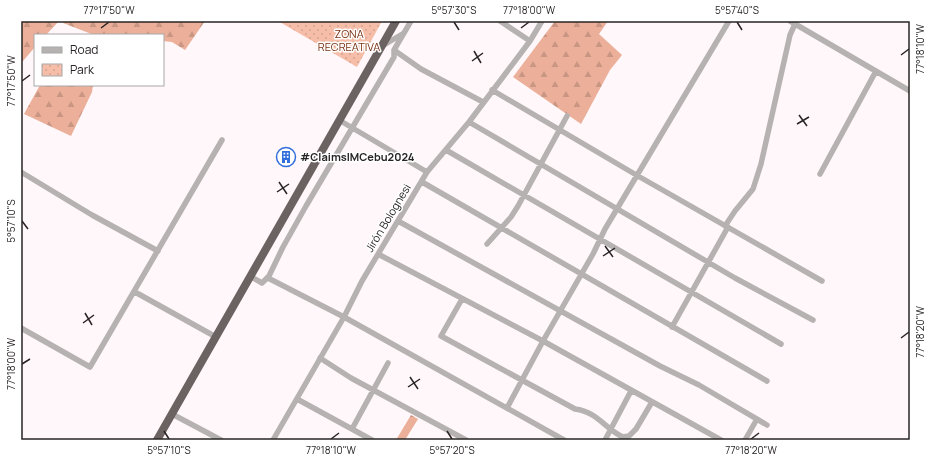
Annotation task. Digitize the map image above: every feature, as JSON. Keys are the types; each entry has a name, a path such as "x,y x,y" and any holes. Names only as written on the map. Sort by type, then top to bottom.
{"highway":[{"path":"157,440 396,21"}],"street":[{"path":"250,276 262,283 268,278 283,247 394,57 394,50 411,21"},
{"path":"500,21 530,41"},
{"name":"Jirón Bolognesi","path":"273,440 344,317 378,254 427,172 469,122 530,41 542,21"},
{"path":"507,408 600,239 729,21"},
{"path":"672,327 709,262 735,211 754,189 762,164 793,22 910,91"},
{"path":"382,46 404,32"},
{"path":"394,50 421,69 483,102"},
{"path":"820,174 876,71"},
{"path":"492,90 638,176 822,281"},
{"path":"487,244 511,217 525,195 567,116"},
{"path":"339,120 427,172"},
{"path":"469,122 709,262 813,320"},
{"path":"21,328 90,367 222,140"},
{"path":"446,150 781,344"},
{"path":"21,172 92,215 158,251"},
{"path":"422,182 767,381"},
{"path":"398,221 660,366 699,385 767,424"},
{"path":"378,254 543,341 721,440"},
{"path":"268,278 344,317 564,440"},
{"path":"135,292 216,337"},
{"path":"462,299 441,336 575,409 583,410 601,420 623,437 629,436 636,429 652,402"},
{"path":"320,358 374,391 466,440"},
{"path":"352,429 388,363"},
{"path":"605,440 631,391"},
{"path":"297,399 372,440"},
{"path":"172,414 220,440"},
{"path":"745,440 757,419"}],"green space":[{"path":"21,21 59,21 47,34 34,34 34,48 23,61 21,61"},
{"path":"65,21 205,21 185,50 172,42 164,41 164,34 91,34 63,23"},
{"name":"ZONA RECREATIVA","path":"278,21 382,21 357,67"},
{"path":"555,21 608,21 599,34 622,55 610,70 581,124 513,77"},
{"path":"39,86 93,86 92,92 71,136 24,114"},
{"path":"411,415 418,419 405,440 396,440"}],"place":[{"name":"#ClaimsIMCebu2024","path":"286,157"}]}
